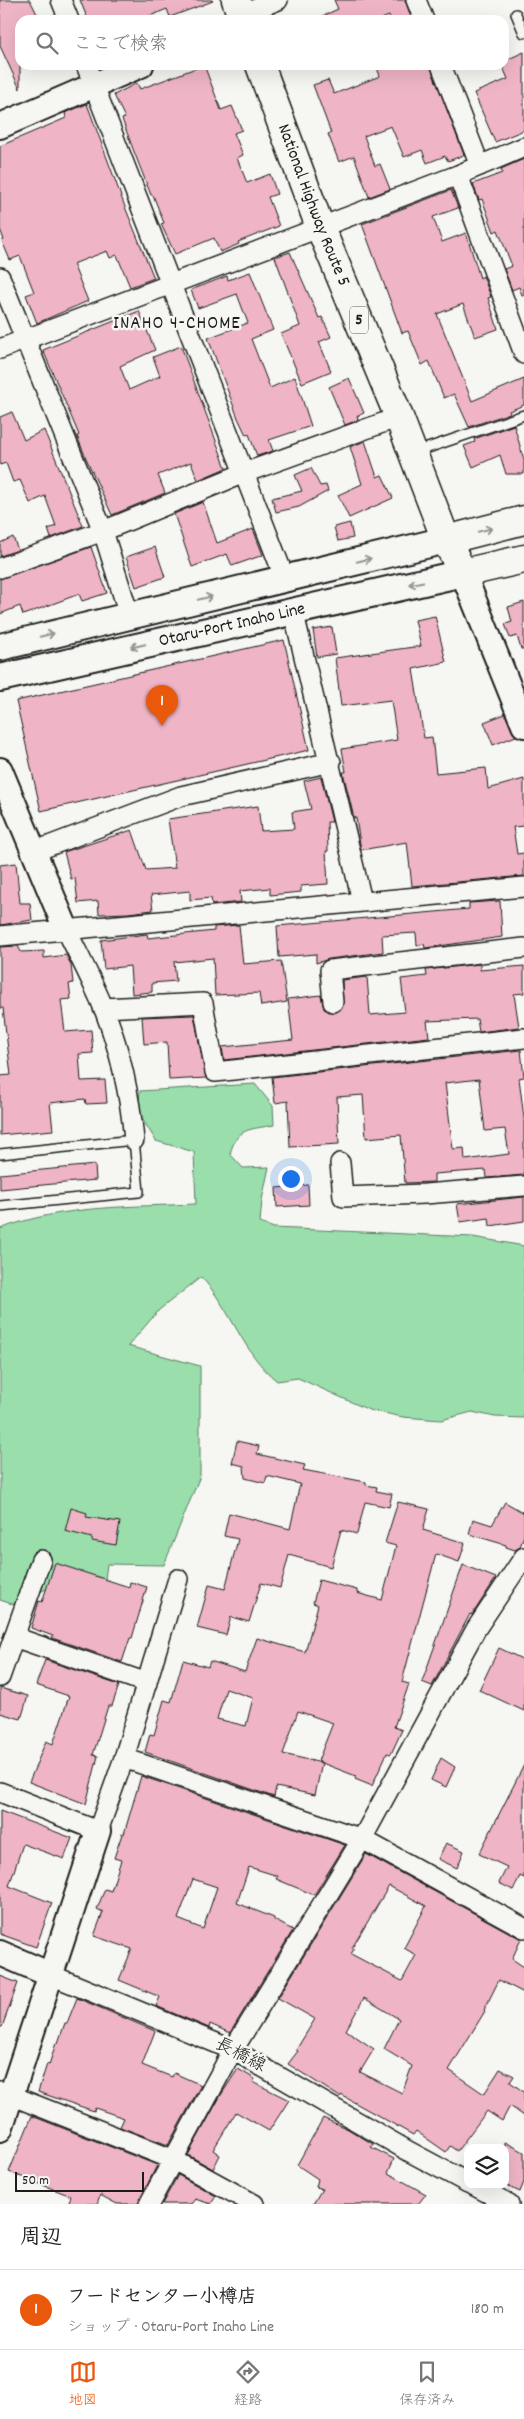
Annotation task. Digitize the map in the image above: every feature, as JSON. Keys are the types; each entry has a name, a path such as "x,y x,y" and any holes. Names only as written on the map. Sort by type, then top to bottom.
{"highway":[{"name":"National Highway Route 5","path":"262,70 320,227 400,417 446,540 463,573"},
{"path":"446,540 524,520"},
{"path":"463,573 524,559"}],"main road":[{"name":"Otaru-Port Inaho Line","path":"0,647 446,540"},
{"name":"Otaru-Port Inaho Line","path":"0,678 293,610 463,573"}],"street":[{"path":"61,0 66,15"},
{"path":"239,14 278,0"},
{"path":"416,0 422,15"},
{"path":"0,126 90,75 116,70"},
{"path":"443,70 480,166"},
{"path":"90,75 285,579"},
{"path":"0,349 458,175 524,147"},
{"path":"458,175 524,354"},
{"path":"0,277 103,531 129,615"},
{"path":"0,568 103,531 244,473 400,417"},
{"path":"463,573 524,725"},
{"path":"293,610 331,762 362,902"},
{"path":"33,852 181,796 331,762"},
{"path":"0,770 66,929 112,1031 131,1114 134,1140"},
{"path":"0,936 524,887"},
{"path":"333,1002 330,970 524,948"},
{"path":"103,1008 203,1003 216,1072 524,1038"},
{"path":"340,1163 343,1197 424,1194 524,1186"},
{"path":"149,2204 233,2050 362,1839 476,1629 524,1557"},
{"path":"0,1677 41,1560"},
{"path":"0,2129 5,2093 52,1975 86,1860 124,1758 178,1579"},
{"path":"14,1637 146,1683"},
{"path":"124,1758 362,1839 524,1928"},
{"path":"0,1792 98,1831"},
{"name":"長橋線","path":"0,1953 233,2050 410,2152 464,2181"},
{"path":"5,2093 172,2159 254,2204"},
{"path":"480,2189 508,2204"}],"lane":[{"path":"516,14 524,32"},
{"path":"413,453 524,415"},
{"path":"0,1154 134,1140 139,1192 0,1206"}],"green space":[{"path":"255,1084 273,1106 274,1125 251,1129 240,1134 230,1154 243,1168 269,1167 262,1200 260,1223 274,1228 473,1237 524,1246 524,1418 495,1417 472,1412 441,1420 403,1417 369,1410 298,1378 277,1381 265,1370 245,1344 221,1302 201,1277 159,1310 128,1346 200,1366 200,1476 164,1565 107,1564 102,1602 48,1588 15,1605 0,1600 0,1229 48,1215 72,1211 196,1204 194,1152 156,1141 138,1112 140,1091"}],"building":[{"path":"0,0 30,0 38,15 15,15 15,70 20,70 20,89 0,46"},
{"path":"80,0 213,1 175,15 169,15 167,9 152,15 86,15"},
{"path":"334,0 405,0 410,15 325,15 338,9"},
{"path":"524,52 524,130 495,142 474,93 508,79 504,70 509,70 509,59"},
{"path":"191,70 206,70 221,110 232,106 242,130 234,133 243,155 237,158 247,183 270,174 277,194 268,197 279,226 238,242 239,244 220,252 214,238 175,254 161,224 164,223 133,149 122,119 125,118 114,95 137,83 140,89"},
{"path":"378,70 432,70 464,155 448,161 445,156 427,163 422,150 404,157 391,126 364,136 375,166 380,164 390,189 369,197 354,156 339,162 328,134 331,133 313,85 328,80 334,94 380,76"},
{"path":"87,104 125,207 154,278 130,287 117,255 110,258 107,251 73,264 88,301 37,323 26,295 34,292 20,256 10,260 2,241 4,240 0,229 0,146 66,118 65,113"},
{"path":"524,159 524,295 522,295 519,287 512,290 504,269 512,266 498,230 494,232 482,199 479,200 473,184 502,173 501,169"},
{"path":"451,190 458,208 433,217 442,242 466,233 480,278 483,276 491,297 488,298 498,329 475,337 463,304 437,314 472,401 524,379 524,405 509,411 510,413 469,427 454,394 444,398 429,361 422,365 408,331 402,333 362,224"},
{"path":"290,252 319,318 322,317 331,337 319,342 331,371 302,383 281,334 300,326 275,257"},
{"path":"250,272 273,330 251,339 270,388 295,377 311,426 269,440 273,451 257,456 249,434 246,435 238,418 208,338 248,323 237,294 198,308 191,290 227,276 228,280"},
{"path":"139,311 155,350 120,366 129,390 160,376 153,357 181,346 226,468 198,480 191,462 158,475 165,493 112,515 86,458 77,436 79,435 43,350"},
{"path":"349,378 364,413 357,416 358,420 345,425 329,387"},
{"path":"12,412 24,440 44,430 83,526 51,538 48,529 56,526 45,496 30,503 20,480 13,482 6,463 0,465 0,417"},
{"path":"514,425 524,460 524,474 506,474 500,455 473,467 464,446 475,442 474,439"},
{"path":"365,441 377,477 382,475 393,498 349,518 338,495 362,484 350,447"},
{"path":"311,468 320,486 326,485 328,491 299,507 276,512 272,498 302,491 295,475"},
{"path":"203,502 217,543 253,529 263,555 232,566 227,554 192,567 174,514"},
{"path":"350,523 353,538 338,541 334,527"},
{"path":"13,537 18,550 0,556 0,543"},
{"path":"91,547 107,593 82,601 79,594 23,615 20,606 0,614 0,579"},
{"path":"155,547 165,577 136,587 126,557"},
{"path":"524,602 524,649 521,649 517,636 510,638 505,624 512,622 508,607"},
{"path":"435,616 446,662 413,669 424,738 432,737 436,773 486,768 488,789 524,779 524,826 513,827 517,854 524,853 524,876 412,886 407,842 361,850 356,818 354,818 343,772 346,772 342,749 397,740 391,700 341,706 335,658 421,646 415,620"},
{"path":"332,627 336,654 317,657 313,630"},
{"path":"284,640 309,750 41,811 16,701"},
{"path":"505,714 516,736 493,745 484,722"},
{"path":"321,777 332,822 327,822 328,884 301,886 301,892 270,895 270,888 240,891 241,902 212,905 211,898 190,900 190,891 151,895 153,910 128,913 99,914 98,901 78,903 75,878 71,879 64,852 132,830 146,870 175,868 168,819 258,806 261,831 294,829 292,812 311,809 304,781"},
{"path":"16,863 20,903 30,903 32,920 0,925 0,865"},
{"path":"500,901 502,937 425,948 424,944 417,945 416,933 382,935 383,952 329,959 316,963 316,954 279,957 277,926 469,909 469,903"},
{"path":"239,925 243,964 281,961 287,1002 261,1006 259,993 215,995 213,958 174,962 176,981 152,983 152,992 132,994 130,966 104,969 101,940 147,934 148,938 214,931 214,927"},
{"path":"18,946 21,952 44,951 44,958 66,955 71,965 73,983 69,984 71,999 61,1000 65,1032 91,1030 93,1053 79,1054 81,1081 105,1080 107,1103 86,1104 85,1099 50,1103 53,1130 0,1135 0,1076 11,1075 3,1008 0,1008 0,947"},
{"path":"480,964 480,970 524,966 524,993 514,994 519,1027 479,1032 477,1019 427,1021 429,1037 224,1060 222,1047 293,1040 288,999 321,995 324,1009 335,1013 343,1006 342,980 367,977 370,1015 405,1012 401,979 427,976 426,970"},
{"path":"194,1015 206,1078 169,1080 167,1042 144,1044 142,1017"},
{"path":"521,1050 524,1077 519,1078 524,1118 524,1175 487,1178 486,1170 434,1174 434,1182 405,1183 401,1135 366,1138 363,1095 337,1097 339,1144 290,1147 288,1101 275,1103 272,1077","holes":["479,1079 485,1131 505,1129 509,1154 465,1160 464,1148 453,1149 445,1083"]},
{"path":"95,1165 96,1180 0,1189 0,1174"},
{"path":"308,1185 309,1205 277,1207 276,1188"},
{"path":"524,1197 524,1221 490,1226 489,1218 460,1222 457,1204"},
{"path":"237,1441 259,1446 257,1454 305,1465 303,1470 366,1482 366,1485 377,1487 376,1491 392,1494 389,1507 365,1502 357,1534 341,1530 331,1567 289,1555 280,1588 261,1583 249,1622 231,1617 226,1635 197,1628 209,1585 225,1589 238,1539 224,1536 229,1513 290,1529 300,1484 267,1476 265,1483 245,1478 244,1466 232,1463"},
{"path":"398,1502 429,1509 423,1530 465,1543 459,1562 436,1554 402,1682 409,1684 394,1727 402,1730 391,1754 387,1753 372,1786 355,1779 356,1776 322,1763 315,1795 276,1787 274,1797 145,1752 150,1734 154,1735 164,1700 171,1702 183,1660 208,1667 210,1661 245,1672 257,1638 305,1652 318,1605 313,1603 319,1580 357,1590 357,1593 382,1600 396,1546 385,1543","holes":["226,1689 253,1698 246,1726 217,1719","298,1711 333,1723 318,1761 322,1763 283,1754"]},
{"path":"505,1502 524,1513 524,1535 520,1547 515,1550 506,1547 506,1545 469,1534 473,1519 492,1525"},
{"path":"71,1508 87,1513 86,1517 120,1522 116,1545 92,1541 92,1538 65,1531"},
{"path":"55,1563 129,1587 130,1582 147,1587 132,1638 130,1638 122,1662 52,1638 53,1636 31,1628 39,1601 42,1602"},
{"path":"463,1565 496,1578 472,1615 470,1614 432,1686 422,1682"},
{"path":"499,1648 524,1660 524,1711 479,1690"},
{"path":"45,1660 119,1685 112,1706 108,1706 93,1755 98,1756 86,1804 29,1782 46,1741 53,1744 69,1696 36,1685"},
{"path":"0,1688 28,1696 21,1719 0,1713"},
{"path":"441,1758 455,1767 446,1787 431,1780"},
{"path":"524,1765 524,1878 520,1876 513,1890 499,1883 507,1867 479,1854"},
{"path":"141,1776 345,1845 314,1895 276,1879 278,1876 249,1867 237,1903 274,1918 274,1920 293,1930 230,2033 210,2024 209,2028 156,2006 160,1997 119,1980 132,1949 94,1936 103,1912 97,1909 105,1889 111,1891 121,1860 114,1858 122,1834 124,1834","holes":["193,1879 217,1887 203,1929 178,1919"]},
{"path":"0,1811 72,1838 64,1859 23,1844 9,1886 52,1903 36,1947 0,1934"},
{"path":"446,1843 464,1851 457,1868 438,1859"},
{"path":"366,1854 521,1939 512,1959 524,1967 524,1993 499,1980 485,2011 449,2070 484,2094 500,2069 514,2076 510,2082 524,2092 524,2116 510,2106 502,2121 487,2111 457,2151 450,2146 446,2152 416,2131 413,2135 341,2095 340,2097 288,2064 298,2051 296,2050 315,2019 278,1998","holes":["389,1886 426,1906 404,1948 416,1955 402,1981 351,1954 354,1949 352,1948","364,1998 399,2019 384,2049 412,2066 402,2093 360,2072 374,2049 346,2030"]},
{"path":"0,1976 18,1983 2,2027 0,2027"},
{"path":"77,1998 155,2031 142,2065 172,2077 174,2073 201,2085 168,2145 120,2127 124,2118 95,2108 94,2111 38,2092 47,2064 49,2065 56,2043 58,2043"},
{"path":"238,2069 255,2079 253,2082 289,2100 269,2131 236,2112 213,2150 220,2155 213,2169 188,2155 221,2095"},
{"path":"32,2116 157,2165 138,2204 117,2204 100,2195 97,2204 68,2204 71,2196 9,2172"},
{"path":"323,2118 348,2129 373,2144 371,2147 394,2159 388,2173 426,2194 418,2204 313,2204 322,2189 316,2187 318,2179 297,2165"},
{"path":"509,2144 524,2152 524,2182 520,2192 509,2187"},
{"path":"178,2175 216,2196 211,2204 195,2199 191,2204 162,2204"}],"place":[{"name":"フードセンター小樽店","path":"162,726"}],"district":[{"name":"INAHO 4-CHOME","path":"177,324"}]}
